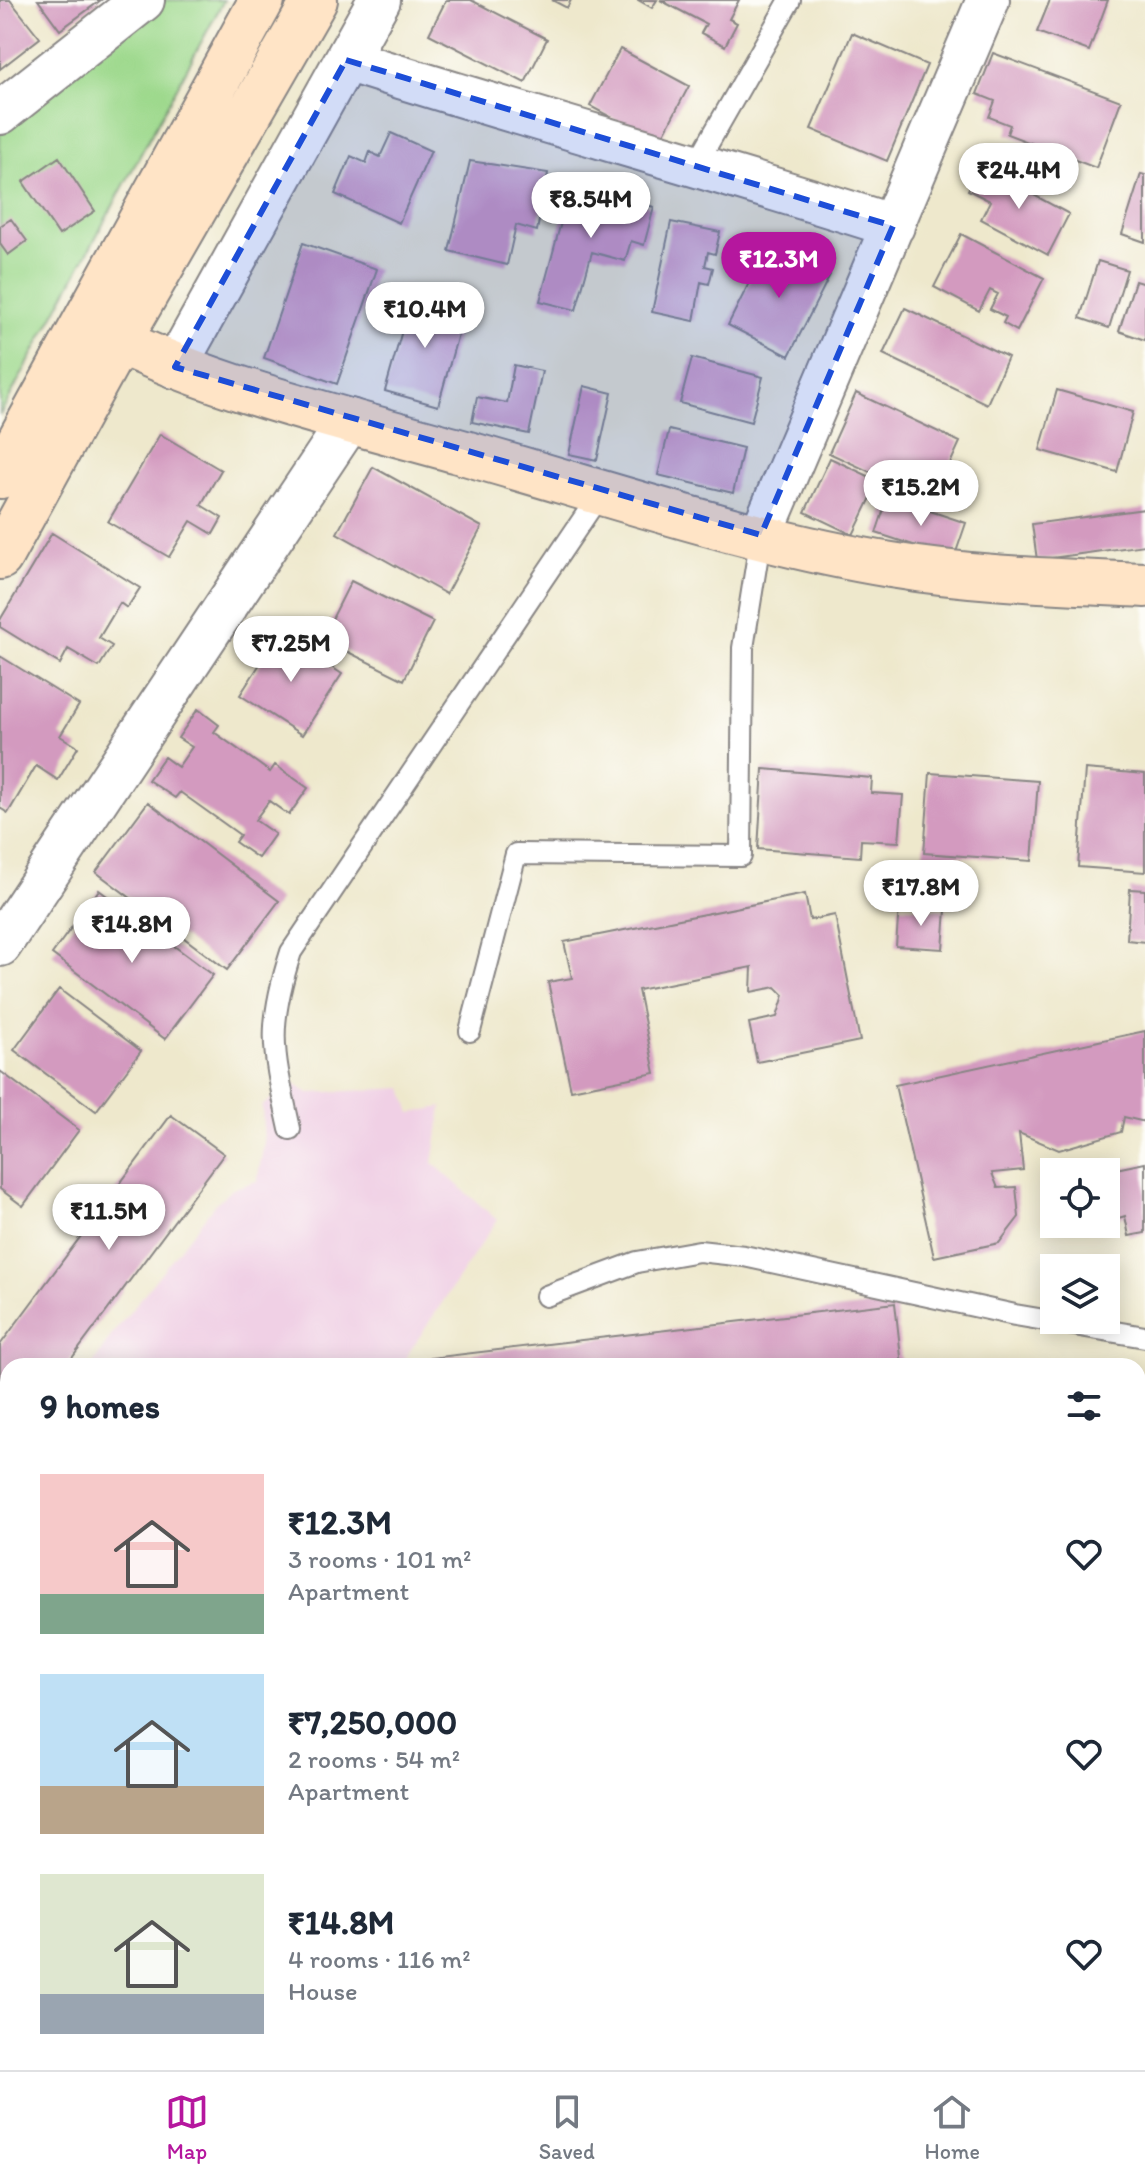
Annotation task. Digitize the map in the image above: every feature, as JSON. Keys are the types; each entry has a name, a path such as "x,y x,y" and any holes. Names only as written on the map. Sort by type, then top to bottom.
{"street":[{"path":"0,113 143,0"},
{"path":"0,557 102,334 262,0"},
{"path":"0,476 102,334 315,0"},
{"path":"175,367 379,0"},
{"path":"761,535 988,0"},
{"path":"346,60 536,120 697,163 893,226"},
{"path":"102,334 175,367 350,420 761,535 891,565 1013,579 1145,585"},
{"path":"0,945 350,420"}],"lane":[{"path":"697,163 790,0"},
{"path":"290,1129 272,1047 275,1002 291,952 602,491"},
{"path":"470,1031 516,854 741,856 743,648 761,535"},
{"path":"546,1296 637,1262 699,1251 744,1256 1015,1315 1145,1337"}],"highlighted area":[{"path":"346,60 893,226 761,535 175,367"}],"shaded area":[{"path":"292,1083 309,1093 403,1088 411,1113 442,1107 433,1163 497,1220 405,1358 97,1358 216,1203 232,1189 257,1181 264,1143 262,1106"}],"green space":[{"path":"160,0 224,0 0,415 0,127"}],"building":[{"path":"0,0 10,0 40,38 0,69"},
{"path":"38,0 101,0 60,30"},
{"path":"446,0 471,0 547,39 525,83 429,34"},
{"path":"552,0 571,0 567,8"},
{"path":"638,0 657,0 652,8"},
{"path":"660,0 739,0 729,19 737,23 725,46 701,33 706,24"},
{"path":"1050,0 1108,0 1089,51 1037,32"},
{"path":"852,33 927,65 887,161 811,129"},
{"path":"620,49 689,86 659,143 590,106"},
{"path":"993,53 1121,101 1096,168 1007,134 1010,125 989,117 995,101 977,94"},
{"path":"391,133 431,151 399,223 335,194 351,156 366,163 370,152 380,157"},
{"path":"59,157 95,211 59,235 23,182"},
{"path":"470,161 548,173 537,231 516,225 507,265 449,251"},
{"path":"980,166 1069,214 1048,255 981,219 990,201 968,190"},
{"path":"1141,174 1145,175 1145,242 1122,234"},
{"path":"571,185 654,207 644,245 631,241 625,261 592,252 576,310 540,301"},
{"path":"11,219 27,241 8,255 0,244 0,226"},
{"path":"671,222 720,232 715,254 708,252 705,266 713,268 709,284 701,282 694,321 652,312"},
{"path":"961,234 1044,278 1017,331 1003,323 1006,317 990,309 998,294 990,290 979,311 934,287"},
{"path":"303,243 377,269 337,384 264,358"},
{"path":"769,243 830,275 789,356 728,325"},
{"path":"1098,261 1127,270 1109,328 1080,318"},
{"path":"1135,281 1145,284 1145,340 1119,331"},
{"path":"412,295 465,309 438,406 385,391"},
{"path":"905,308 1008,357 987,404 883,354"},
{"path":"692,358 763,377 751,422 680,403"},
{"path":"514,365 542,371 529,434 472,422 477,397 507,403"},
{"path":"584,386 612,393 597,460 569,454"},
{"path":"1057,390 1133,412 1117,472 1040,450"},
{"path":"856,393 960,442 933,501 829,453"},
{"path":"669,430 743,448 733,493 658,475"},
{"path":"160,434 221,470 201,505 222,518 213,534 191,521 169,557 108,522"},
{"path":"830,458 879,481 853,535 805,512"},
{"path":"373,467 482,527 446,594 337,533"},
{"path":"888,497 966,523 954,558 876,533"},
{"path":"1145,509 1145,545 1037,560 1032,524"},
{"path":"52,533 140,588 127,608 120,603 99,638 112,646 99,667 68,649 60,664 0,627 0,620"},
{"path":"351,581 433,622 404,680 322,639"},
{"path":"280,633 342,674 302,735 240,695"},
{"path":"0,656 79,705 60,736 78,747 58,780 36,766 8,813 0,808"},
{"path":"198,709 219,725 214,732 270,772 275,765 308,788 289,815 269,801 255,820 275,834 258,858 235,842 240,835 180,792 175,798 148,780 164,757 178,767 192,747 178,738"},
{"path":"763,769 872,778 871,793 903,795 899,842 861,840 860,857 758,849"},
{"path":"1085,769 1145,774 1145,872 1078,867"},
{"path":"930,773 1038,781 1032,861 924,853"},
{"path":"148,802 279,901 227,970 96,872"},
{"path":"1130,889 1145,890 1145,942 1127,940"},
{"path":"99,890 213,975 165,1039 52,954"},
{"path":"805,894 810,920 835,915 860,1041 757,1062 749,1023 777,1017 784,995 776,987 751,992 752,967 638,990 655,1073 571,1090 548,982 572,978 564,942"},
{"path":"899,906 946,910 943,949 896,946"},
{"path":"59,989 141,1051 96,1111 14,1050"},
{"path":"1145,1031 1145,1122 1124,1117 1121,1132 1059,1150 1019,1133 1023,1170 992,1173 998,1188 1016,1187 1019,1217 999,1243 934,1257 895,1085"},
{"path":"0,1071 79,1130 23,1206 0,1189"},
{"path":"171,1115 224,1154 72,1358 0,1358 0,1345"},
{"path":"1145,1163 1145,1233 1129,1236 1125,1216 1120,1218 1120,1168"},
{"path":"895,1303 901,1358 430,1358"}]}
